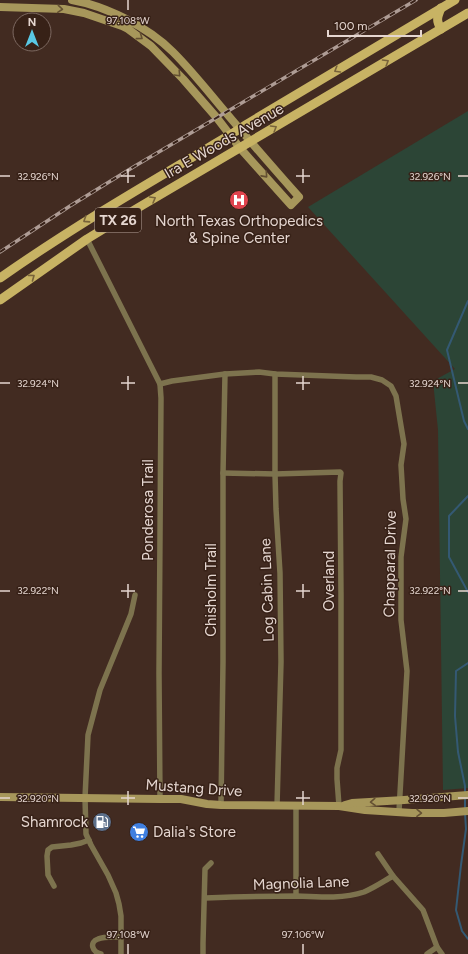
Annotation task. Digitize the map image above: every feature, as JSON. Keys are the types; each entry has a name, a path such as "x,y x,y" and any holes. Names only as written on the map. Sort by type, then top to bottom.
{"main road":[{"path":"0,7 64,9 84,13 128,29 151,46 183,79 217,118 240,148 291,205 299,197 192,72 173,52 148,32 119,15 84,1 72,0"},
{"name":"Ira E Woods Avenue","path":"0,278 37,252 96,215 455,0"},
{"path":"84,1 84,13"},
{"path":"441,8 437,22 441,29"},
{"name":"Ira E Woods Avenue","path":"0,300 87,239 136,208 251,142 468,13"},
{"path":"151,46 158,39"},
{"name":"Mustang Drive","path":"339,806 352,803 468,795"},
{"name":"Mustang Drive","path":"0,797 160,798 181,799 221,806 339,806 365,810 412,813 468,811"}],"street":[{"name":"Ponderosa Trail","path":"87,239 160,384 160,798"},
{"name":"Chapparal Drive","path":"160,384 225,374 259,372 275,374 371,377 382,380 391,386 396,396 404,444 401,465 406,519 401,557 401,620 407,672 399,812"},
{"name":"Chisholm Trail","path":"221,806 225,374"},
{"name":"Log Cabin Lane","path":"275,374 275,474 280,573 281,662 277,806"},
{"name":"Overland","path":"223,473 341,473 341,750 337,768 339,806"},
{"path":"121,954 121,916 119,904 108,875 86,834 85,798 88,735 100,690 131,614 135,595"},
{"path":"296,806 296,896"},
{"path":"54,886 48,875 48,850 52,847 71,845 88,840"},
{"path":"378,854 393,876 423,910 437,947 442,954"},
{"path":"203,954 205,869 211,863"},
{"name":"Magnolia Lane","path":"205,898 296,896 330,897 354,895 373,888 393,876"},
{"path":"101,954 96,953 93,949 93,943 96,939 103,937 121,937"},
{"path":"427,954 437,947"}],"green space":[{"path":"468,111 468,788 443,790 438,430 433,381 455,369 308,207"}],"waterway":[{"path":"468,301 447,350 464,421 468,429"},
{"path":"468,496 449,516 449,557 468,592"},
{"path":"465,793 458,752 455,716 456,671 468,663"},
{"path":"465,797 465,809"},
{"path":"465,813 466,829 456,910 462,931 468,939"}],"railway":[{"path":"0,252 135,166 416,0"}],"place":[{"name":"North Texas Orthopedics & Spine Center","path":"239,200"},
{"name":"Shamrock","path":"102,822"},
{"name":"Dalia's Store","path":"139,832"}]}
